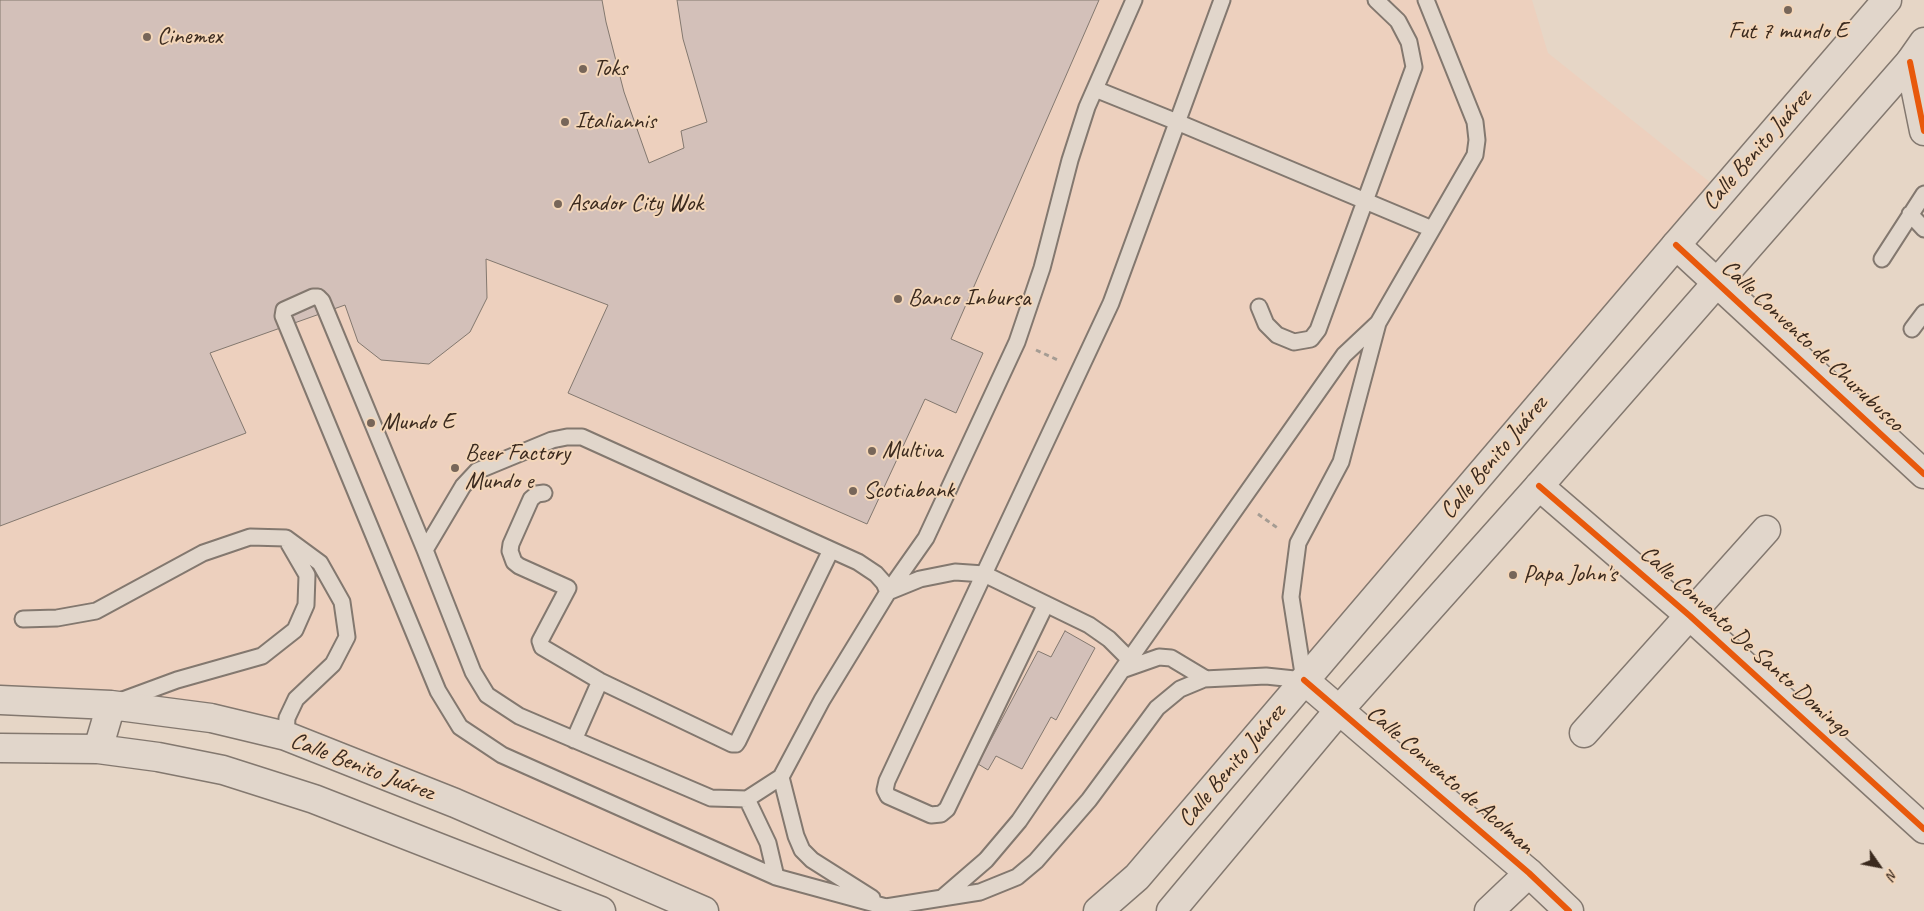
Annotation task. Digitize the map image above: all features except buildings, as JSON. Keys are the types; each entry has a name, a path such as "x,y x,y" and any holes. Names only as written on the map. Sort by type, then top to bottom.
{"main road":[{"name":"Calle Benito Juárez","path":"1098,911 1137,877 1676,244 1887,0"},
{"name":"Calle Benito Juárez","path":"1171,911 1340,709 1539,486 1917,52"},
{"path":"1917,52 1924,131"},
{"name":"Calle Convento de Churubusco","path":"1676,244 1924,474"},
{"name":"Calle Convento De Santo Domingo","path":"1539,486 1690,616 1924,829"},
{"path":"1584,734 1766,530"},
{"name":"Calle Convento de Acolman","path":"1304,680 1529,873 1569,911"},
{"name":"Calle Benito Juárez","path":"0,700 110,705 211,718 286,736 455,803 704,911"},
{"path":"98,749 110,705"},
{"name":"Calle Benito Juárez","path":"0,748 98,749 158,757 223,770 314,798 601,911"},
{"path":"1489,911 1529,873"}],"lane":[{"path":"1134,0 1088,106 1070,160 1042,268 1017,342 926,538 888,592 822,700 782,777 747,799 711,798 519,716 487,695 473,672 425,550 322,301 318,297 313,296 284,310 283,316 438,691 460,727 502,755 776,877 886,907 980,892 1017,877 1036,861 1089,800 1157,708 1180,689 1206,679 1266,676 1304,680 1290,597 1298,543 1341,462 1378,323 1475,155 1477,140 1476,122 1426,0"},
{"path":"1046,604 947,809 941,814 931,815 888,796 885,790 887,781 1111,303 1222,0"},
{"path":"1259,307 1266,324 1277,335 1294,342 1311,339 1318,330 1414,67 1409,42 1398,21 1376,0"},
{"path":"1095,89 1432,229"},
{"path":"1882,259 1924,194"},
{"path":"1910,214 1924,229"},
{"path":"1912,329 1924,313"},
{"path":"942,898 986,860 1019,821 1126,664 1344,355 1378,323"},
{"path":"425,550 463,486 477,471 552,440 567,437 582,438 858,562 876,574 884,583 888,592"},
{"path":"544,493 536,494 531,499 511,544 511,556 519,566 568,588 540,644 542,647 600,681 736,744 831,550"},
{"path":"22,619 56,618 96,611 203,553 250,537 286,538 320,563 342,602 347,637 333,664 296,699 287,718 286,736"},
{"path":"110,705 177,680 262,656 295,630 306,605 307,575 286,538"},
{"path":"888,592 920,579 955,572 984,574 1046,604 1109,638 1126,664"},
{"path":"1126,664 1159,657 1171,658 1206,679"},
{"path":"574,740 600,681"},
{"path":"782,777 796,836 802,850 812,860 886,907"},
{"path":"747,799 768,843 776,877"}],"path":[{"path":"1017,342 1080,370"},
{"path":"1240,502 1298,543"}],"shaded area":[{"name":"Mundo E","path":"0,0 1532,0 1548,53 1721,191 1098,911 704,911 286,736 0,700"}],"cycle path":[{"path":"1910,62 1924,131"},
{"path":"1676,245 1924,474"},
{"path":"1539,486 1690,616 1924,829"},
{"path":"1304,680 1529,873 1569,911"}],"place":[{"name":"Fut 7 mundo E","path":"1788,10"},
{"name":"Cinemex","path":"147,37"},
{"name":"Toks","path":"583,69"},
{"name":"Italiannis","path":"565,122"},
{"name":"Asador City Wok","path":"558,204"},
{"name":"Banco Inbursa","path":"898,299"},
{"name":"Mundo E","path":"371,423"},
{"name":"Multiva","path":"872,451"},
{"name":"Beer Factory Mundo e","path":"455,468"},
{"name":"Scotiabank","path":"853,491"},
{"name":"Papa John's","path":"1513,575"}]}
